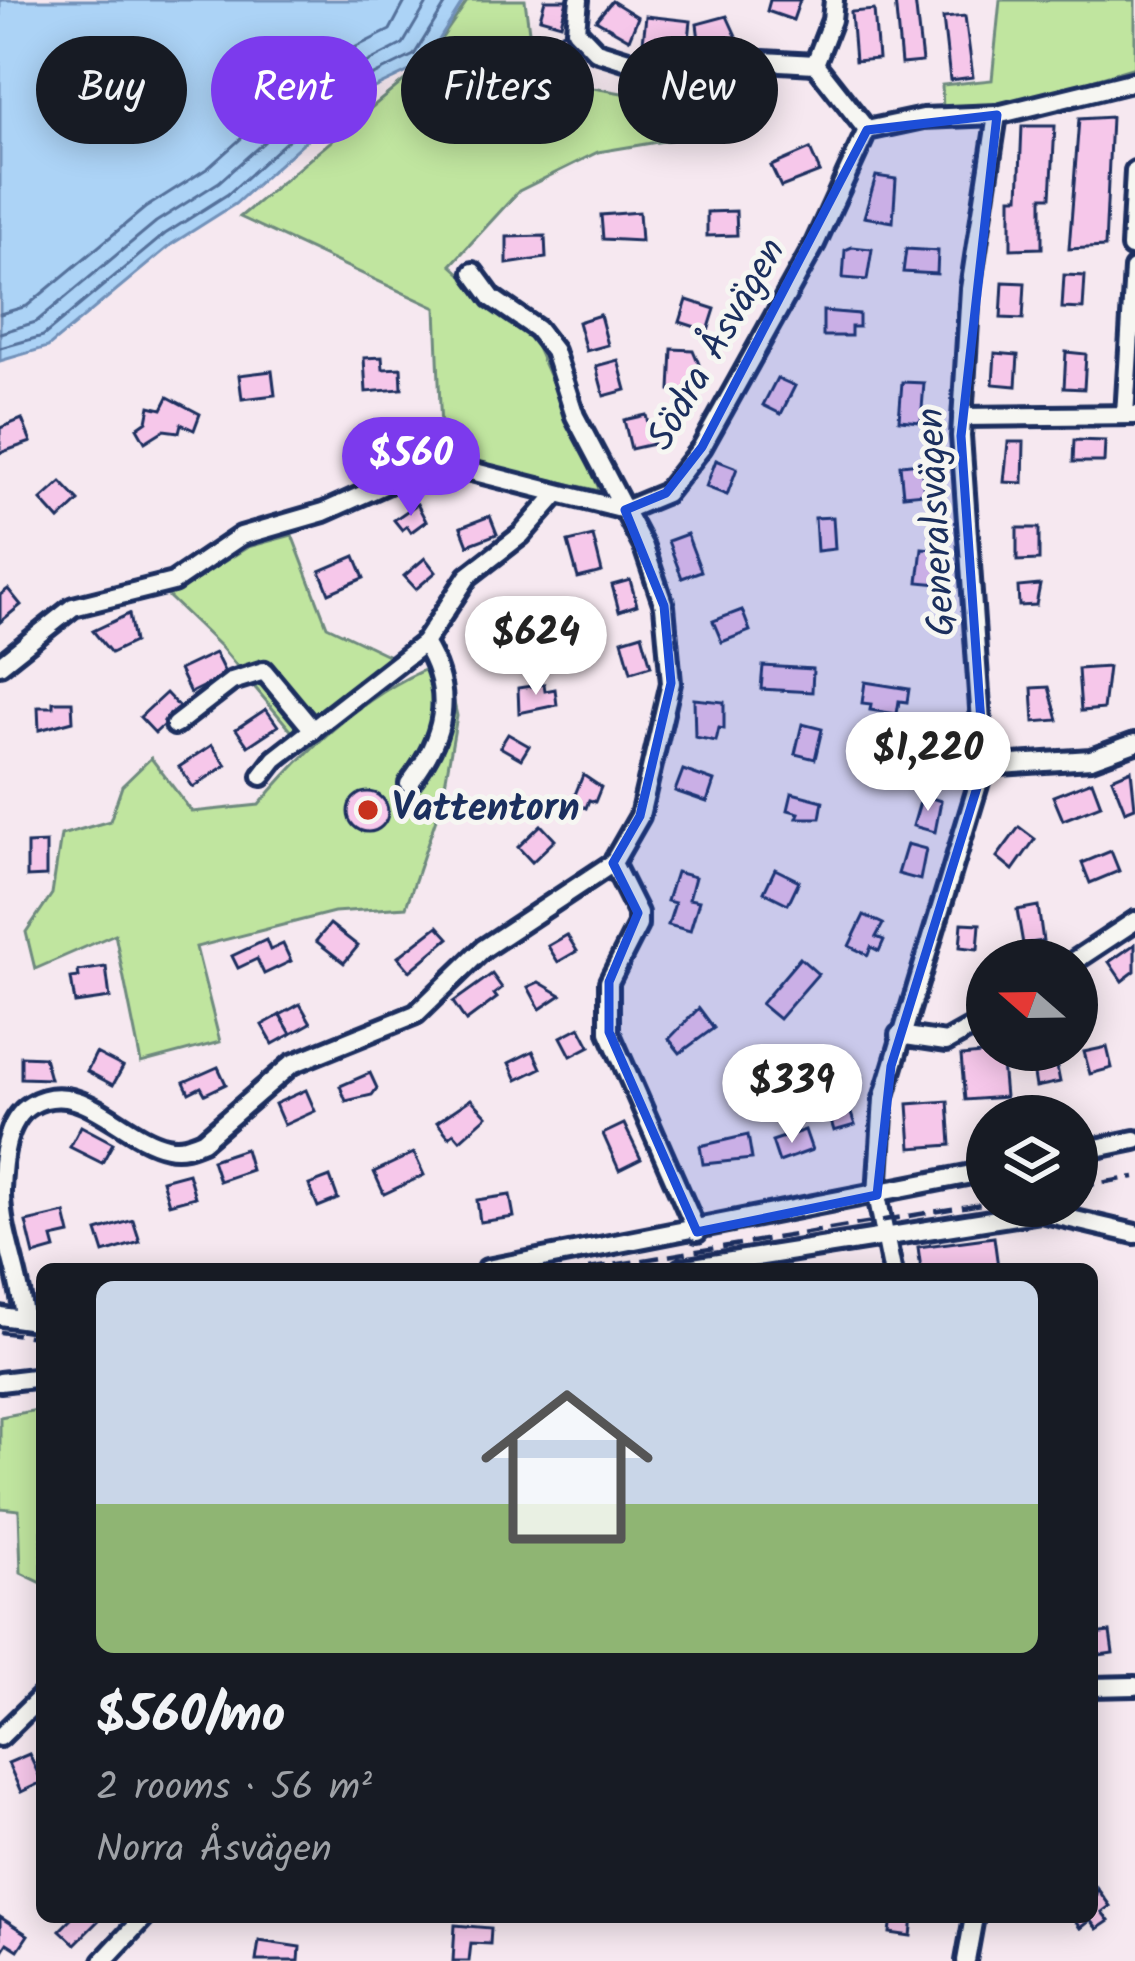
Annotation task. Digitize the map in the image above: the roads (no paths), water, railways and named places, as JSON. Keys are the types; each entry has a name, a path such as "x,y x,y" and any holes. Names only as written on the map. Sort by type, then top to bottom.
{"street":[{"path":"579,0 576,30 588,46 616,60 705,74 763,61 815,64 867,130 923,118 997,115 1135,81"},
{"path":"815,64 832,20 834,0"},
{"name":"Generalsvägen","path":"891,1263 877,1195 878,1132 899,1035 983,766 978,649 962,502 962,417 970,289 997,115"},
{"name":"Södra Åsvägen","path":"625,510 666,493 702,446 815,244 867,130"},
{"path":"1131,248 1135,171"},
{"path":"962,417 1130,415 1134,269"},
{"path":"0,1316 33,1320 1,1187 9,1134 24,1109 42,1100 67,1097 160,1145 188,1147 227,1122 292,1064 416,1014 483,949 613,862 640,816 671,683 664,606 625,510 575,416 554,351 537,329 492,298 473,272"},
{"path":"0,665 73,607 173,582 241,536 324,512 421,470 464,469 625,510"},
{"path":"262,776 424,644 468,577 521,535 557,494"},
{"path":"409,784 436,742 446,700 424,644"},
{"path":"175,725 232,681 264,671 313,730"},
{"path":"983,766 1091,759 1135,743"},
{"path":"613,862 638,913 609,982 609,1032 697,1232"},
{"path":"1098,945 1135,921"},
{"path":"899,1035 946,1042 966,1030"},
{"path":"1098,1148 1135,1140"},
{"path":"521,1263 966,1176"},
{"path":"718,1263 1041,1212 1135,1234"},
{"path":"0,1382 36,1378"},
{"path":"1098,1687 1135,1686"},
{"path":"0,1737 36,1702"},
{"path":"107,1960 139,1923"},
{"path":"966,1961 973,1923"}],"water":[{"path":"0,0 464,0 442,36 401,36 401,75 377,87 377,36 211,36 211,144 302,144 235,204 172,244 48,347 0,361"}],"railway":[{"path":"1098,1183 1135,1177"},
{"path":"625,1263 966,1206"},
{"path":"0,1332 36,1337"}],"place":[{"name":"Vattentorn","path":"368,810"}]}
